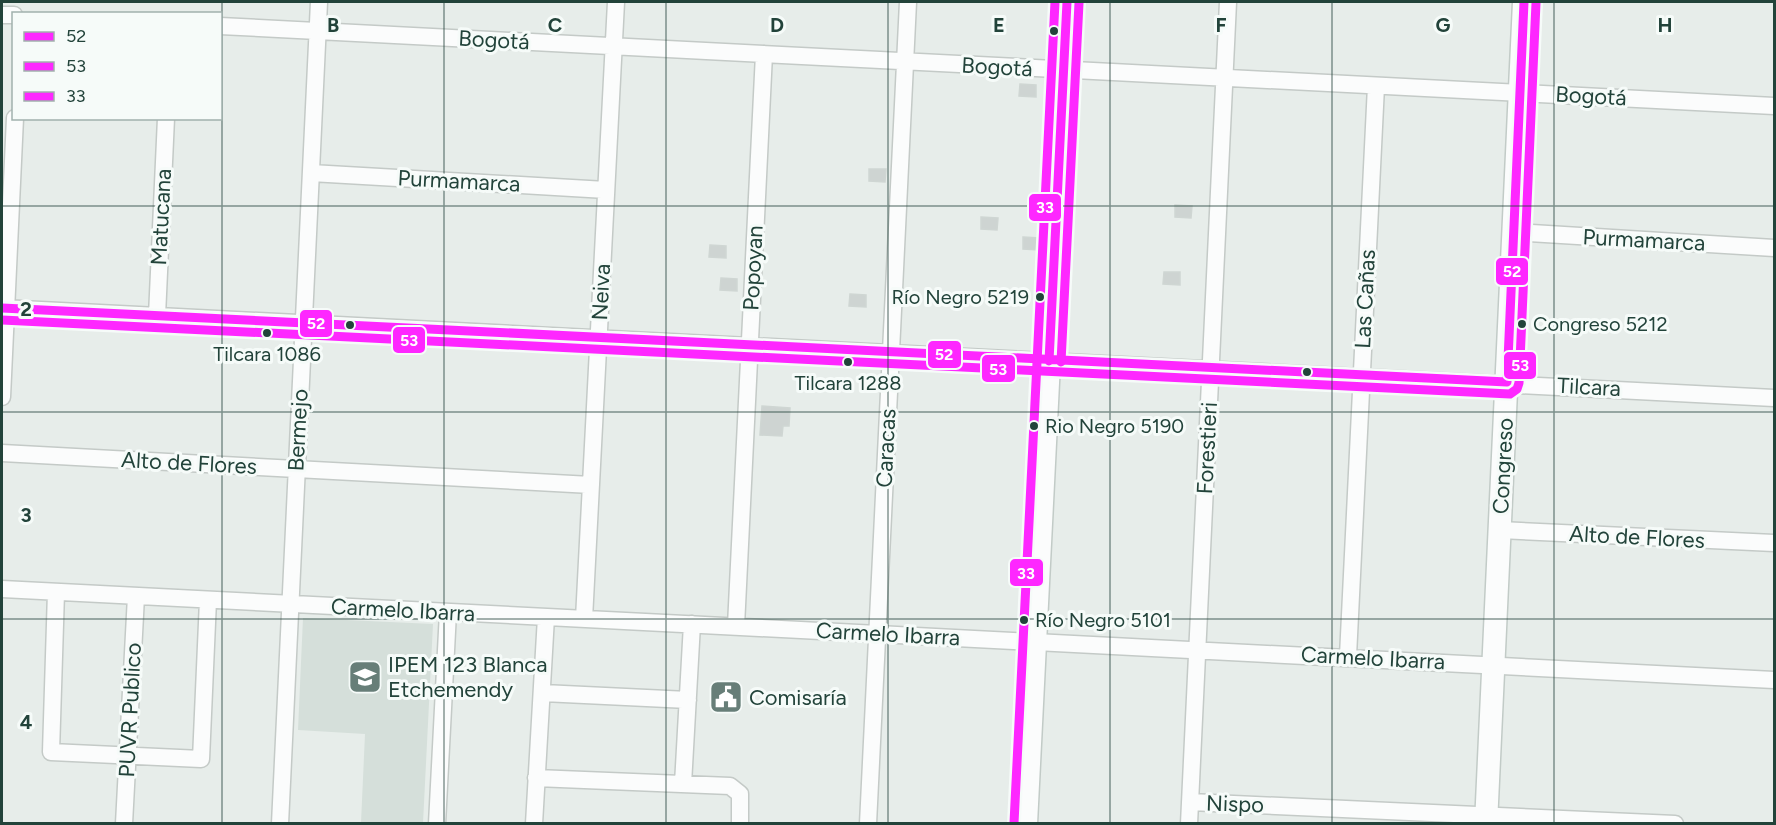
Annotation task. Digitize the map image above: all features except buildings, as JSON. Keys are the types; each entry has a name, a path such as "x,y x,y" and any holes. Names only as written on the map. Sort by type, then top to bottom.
{"main road":[{"path":"1026,824 1067,2"},
{"name":"Congreso","path":"1487,819 1524,2"}],"street":[{"name":"Bermejo","path":"280,824 319,2"},
{"name":"Neiva","path":"584,619 615,2"},
{"name":"Caracas","path":"868,824 908,2"},
{"name":"Forestieri","path":"1189,824 1228,2"},
{"name":"Bogotá","path":"222,26 1774,106"},
{"name":"Popoyan","path":"736,626 764,54"},
{"name":"Las Cañas","path":"1348,656 1376,86"},
{"path":"2,397 4,308 15,120"},
{"name":"Matucana","path":"157,316 166,120"},
{"name":"Purmamarca","path":"311,173 606,190"},
{"name":"Purmamarca","path":"1514,232 1774,248"},
{"name":"Tilcara","path":"4,308 599,339 1211,367 1774,398"},
{"name":"Alto de Flores","path":"2,453 591,485"},
{"name":"Alto de Flores","path":"1500,530 1774,543"},
{"name":"Carmelo Ibarra","path":"2,589 1348,656 1774,680"},
{"path":"56,592 51,752 201,759 208,600"},
{"name":"PUVR Publico","path":"124,824 136,596"},
{"path":"437,824 448,612"},
{"path":"534,824 546,617"},
{"path":"683,784 692,624"},
{"path":"543,693 687,700"},
{"path":"536,778 730,786 737,789 741,802 740,824"},
{"name":"Nispo","path":"1190,802 1487,819 1675,824"}],"shaded area":[{"name":"IPEM 123 Blanca Etchemendy","path":"303,618 433,624 423,823 361,823 365,734 298,730"}],"transit line":[{"name":"33","path":"1014,823 1055,2"},
{"name":"52","path":"1049,361 1067,2"},
{"name":"52","path":"2,308 1507,382 1524,2"},
{"name":"53","path":"1061,362 1079,3"},
{"name":"53","path":"2,320 1510,394 1517,389 1519,383 1536,3"}],"place":[{"name":"Río Negro 5219","path":"1040,297"},
{"name":"Congreso 5212","path":"1522,324"},
{"name":"Tilcara 1086","path":"267,333"},
{"name":"Tilcara 1288","path":"848,362"},
{"name":"Rio Negro 5190","path":"1034,426"},
{"name":"Río Negro 5101","path":"1024,620"},
{"name":"IPEM 123 Blanca Etchemendy","path":"365,677"},
{"name":"Comisaría","path":"726,697"}]}
